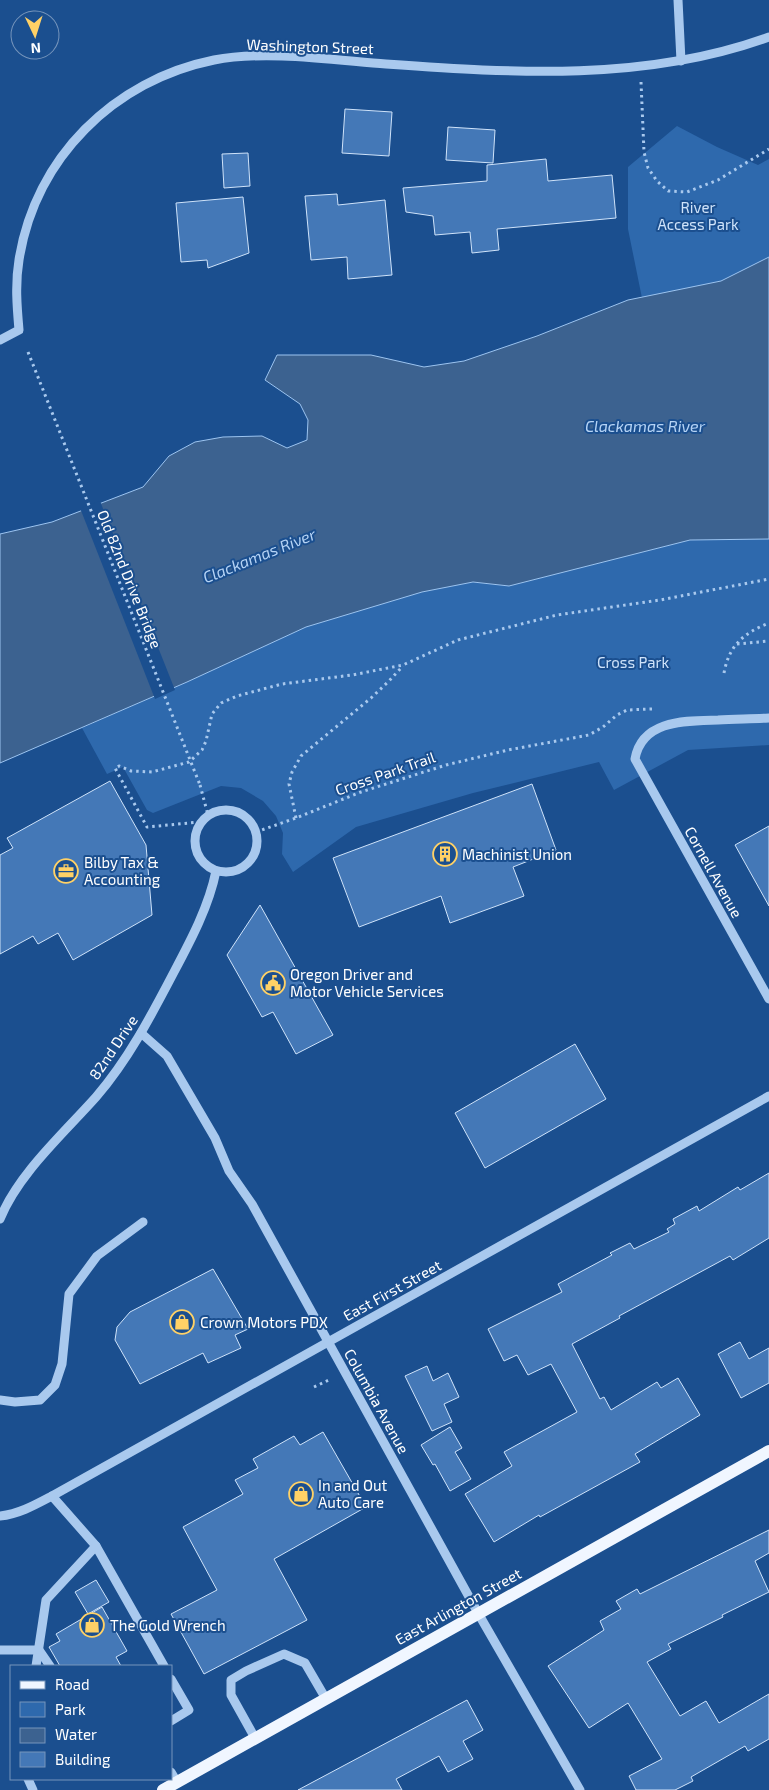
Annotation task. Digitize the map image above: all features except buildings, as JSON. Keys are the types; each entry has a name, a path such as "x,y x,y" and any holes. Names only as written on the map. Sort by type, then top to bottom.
{"main road":[{"name":"East Arlington Street","path":"174,1777 255,1738 769,1452"},
{"name":"East Arlington Street","path":"163,1790 171,1780"}],"street":[{"path":"678,0 681,61"},
{"name":"Washington Street","path":"0,340 19,330 16,299 19,260 32,213 61,156 94,120 139,88 163,76 186,67 216,60 252,56 309,58 456,69 572,72 641,67 681,61 735,48 769,37"},
{"path":"671,722 769,718"},
{"name":"Cornell Avenue","path":"671,722 650,733 641,742 635,759 769,999"},
{"path":"219,810 232,810 247,818 256,832 256,847 250,861 242,868 231,872 216,871 202,862 196,853 194,843 195,832 200,822 208,815 219,810"},
{"name":"82nd Drive","path":"0,1219 4,1208 17,1187 97,1095 141,1034 190,941 212,888 216,871"},
{"name":"Columbia Avenue","path":"141,1034 167,1056 189,1092 214,1138 229,1171 252,1204 478,1613 580,1790"},
{"name":"East First Street","path":"0,1516 11,1515 52,1496 769,1096"},
{"path":"0,1400 15,1402 40,1400 55,1385 62,1364 69,1294 97,1256 143,1222"},
{"path":"52,1496 96,1546 163,1665"},
{"path":"36,1665 46,1600 96,1546"},
{"path":"0,1650 39,1650"},
{"path":"39,1650 49,1665"},
{"path":"255,1738 231,1695 230,1680 246,1671 284,1654 304,1662 326,1699"},
{"path":"172,1681 189,1710 172,1720"}],"path":[{"path":"641,67 644,152 648,168 657,181 668,191 687,192 718,180 769,149"},
{"name":"Old 82nd Drive Bridge","path":"28,352 202,790 208,815"},
{"path":"200,822 147,827 115,768 120,766 131,771 152,772 188,762 202,750 212,714 222,703 237,696 282,684 359,674 403,665 458,640 505,627 557,616 660,600 769,578"},
{"path":"724,673 726,661 742,636 769,623"},
{"path":"736,644 769,641"},
{"path":"296,818 289,784 292,772 301,756 371,698 403,665"},
{"name":"Cross Park Trail","path":"256,832 360,792 446,764 589,735 603,727 617,714 627,710 652,709 671,722"}],"green space":[{"name":"River Access Park","path":"677,126 717,147 758,165 769,159 769,257 721,281 642,298 628,229 628,167"},
{"name":"Cross Park","path":"769,539 769,745 688,750 614,790 599,762 473,793 356,827 293,872 282,854 283,833 276,816 263,801 241,788 221,786 153,813 147,810 123,767 107,774 82,728 306,627 422,592 473,582 509,586 690,540"}],"water":[{"name":"Clackamas River","path":"769,257 769,539 690,540 509,586 473,582 422,592 306,627 187,682 0,763 0,534 52,522 143,487 169,456 195,442 223,437 262,436 287,448 307,440 308,420 300,404 265,380 277,355 371,355 424,367 464,361 537,336 628,300 721,281"}],"pier":[{"path":"100,501 175,690 155,699 80,508"}],"place":[{"name":"Machinist Union","path":"445,854"},
{"name":"Bilby Tax & Accounting","path":"66,871"},
{"name":"Oregon Driver and Motor Vehicle Services","path":"273,983"},
{"name":"Crown Motors PDX","path":"182,1322"},
{"name":"In and Out Auto Care","path":"301,1494"},
{"name":"The Gold Wrench","path":"92,1625"}]}
